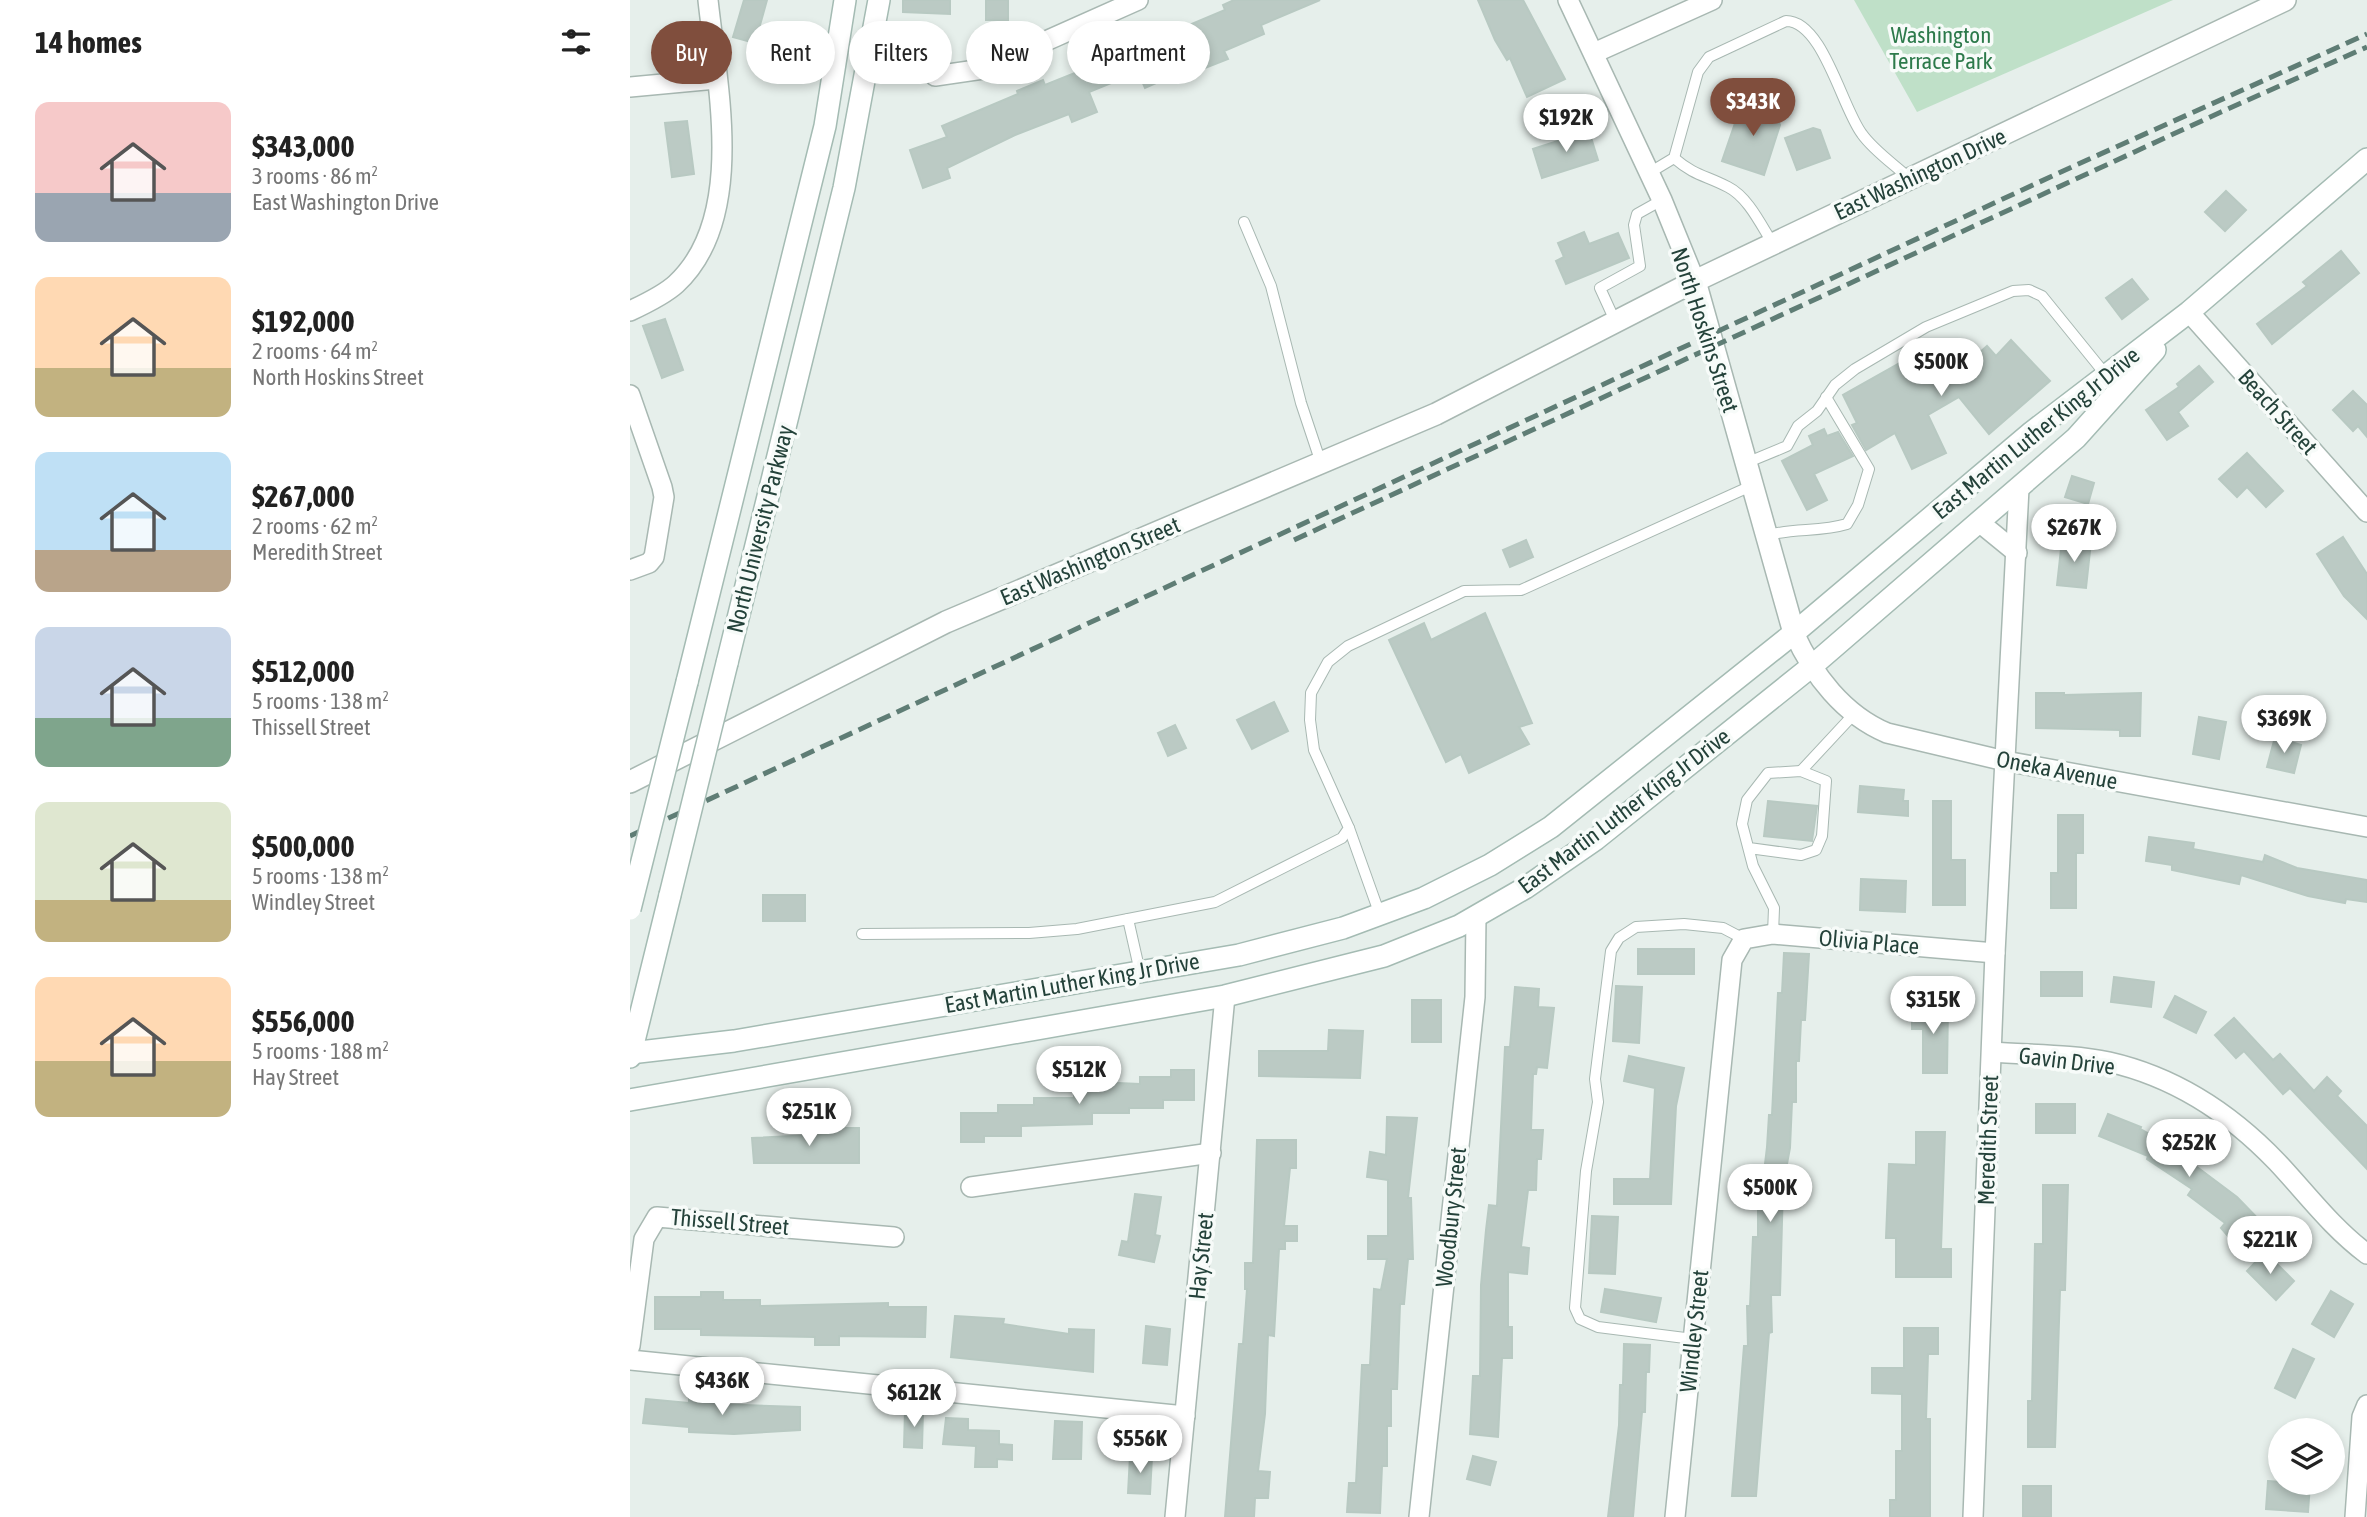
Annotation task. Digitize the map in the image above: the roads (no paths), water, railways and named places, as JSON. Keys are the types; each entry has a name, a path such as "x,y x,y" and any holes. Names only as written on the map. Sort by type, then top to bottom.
{"main road":[{"name":"North University Parkway","path":"630,909 825,126 845,0"},
{"name":"North University Parkway","path":"630,1054 844,188 878,0"},
{"name":"East Washington Drive","path":"1557,353 1695,281 2285,0"},
{"name":"East Martin Luther King Jr Drive","path":"630,1054 734,1041 1239,955 1343,928 1424,898 1468,876 1551,827 1794,633 2032,432 2189,312 2367,159"},
{"name":"North Hoskins Street","path":"1695,281 1794,633"},
{"name":"East Martin Luther King Jr Drive","path":"630,1100 1225,996 1384,956 1476,916 1525,888 1596,839 1812,666 2076,438 2189,312"},
{"name":"East Washington Street","path":"630,782 946,622 1436,414 1557,353"}],"street":[{"path":"708,0 710,21"},
{"path":"952,74 983,69 1138,0"},
{"name":"North Hoskins Street","path":"1568,0 1662,200 1695,281"},
{"path":"1594,52 1712,0"},
{"path":"630,87 662,84"},
{"path":"630,312 676,284 702,248 720,194 722,146 716,84"},
{"name":"Beach Street","path":"2189,312 2367,512"},
{"path":"630,395 662,487 659,532 654,557 649,563 630,570"},
{"name":"Meredith Street","path":"1973,1517 1995,953 2019,488"},
{"path":"1979,522 2017,553"},
{"name":"Oneka Avenue","path":"1794,633 1812,666 1853,714 1869,726 1912,741 2005,761 2367,827"},
{"name":"Woodbury Street","path":"1419,1517 1475,997 1476,916"},
{"name":"Olivia Place","path":"1744,939 1773,934 1995,953"},
{"name":"Windley Street","path":"1675,1517 1732,960 1744,939"},
{"name":"Hay Street","path":"1175,1517 1225,996"},
{"name":"Gavin Drive","path":"1992,1052 2110,1063 2189,1091 2227,1116 2276,1161 2344,1237 2367,1254"},
{"path":"971,1187 1211,1153"},
{"name":"Thissell Street","path":"630,1346 644,1239 657,1217 894,1237"},
{"path":"630,1360 1185,1416"},
{"path":"2355,1517 2362,1417 2367,1405"}],"lane":[{"path":"1649,173 1674,158 1698,72 1709,57 1786,21 1795,21 1811,33 1862,134 1910,179"},
{"path":"1674,158 1696,175 1729,187 1743,198 1773,244"},
{"path":"1616,323 1600,288 1640,266 1634,225 1637,214 1662,200"},
{"path":"1244,222 1271,286 1301,403 1321,463"},
{"path":"1746,463 1787,446 1798,426 1817,411 1835,385 1855,369 1926,327 2013,290 2029,290 2042,296 2106,375"},
{"path":"1768,535 1791,529 1826,530 1847,524 1858,505 1869,469 1826,397"},
{"path":"1380,915 1349,828 1314,750 1311,693 1328,662 1348,646 1464,591 1521,590 1751,486"},
{"path":"1801,771 1853,714"},
{"path":"1749,848 1801,855 1815,850 1822,836 1826,781 1801,771 1768,773 1747,800 1742,824 1753,866 1774,908 1773,934"},
{"path":"862,934 1030,933 1077,929 1216,902 1342,838 1349,828"},
{"path":"1128,919 1140,972"},
{"path":"1693,1339 1598,1327 1580,1319 1575,1308 1586,1171 1598,1102 1595,1079 1605,980 1611,951 1619,938 1636,927 1684,924 1723,928 1744,939"}],"railway":[{"path":"630,836 2076,165 2367,34"},
{"path":"1294,540 2367,47"}],"park label":[{"name":"Washington Terrace Park","path":"1941,48"}]}
